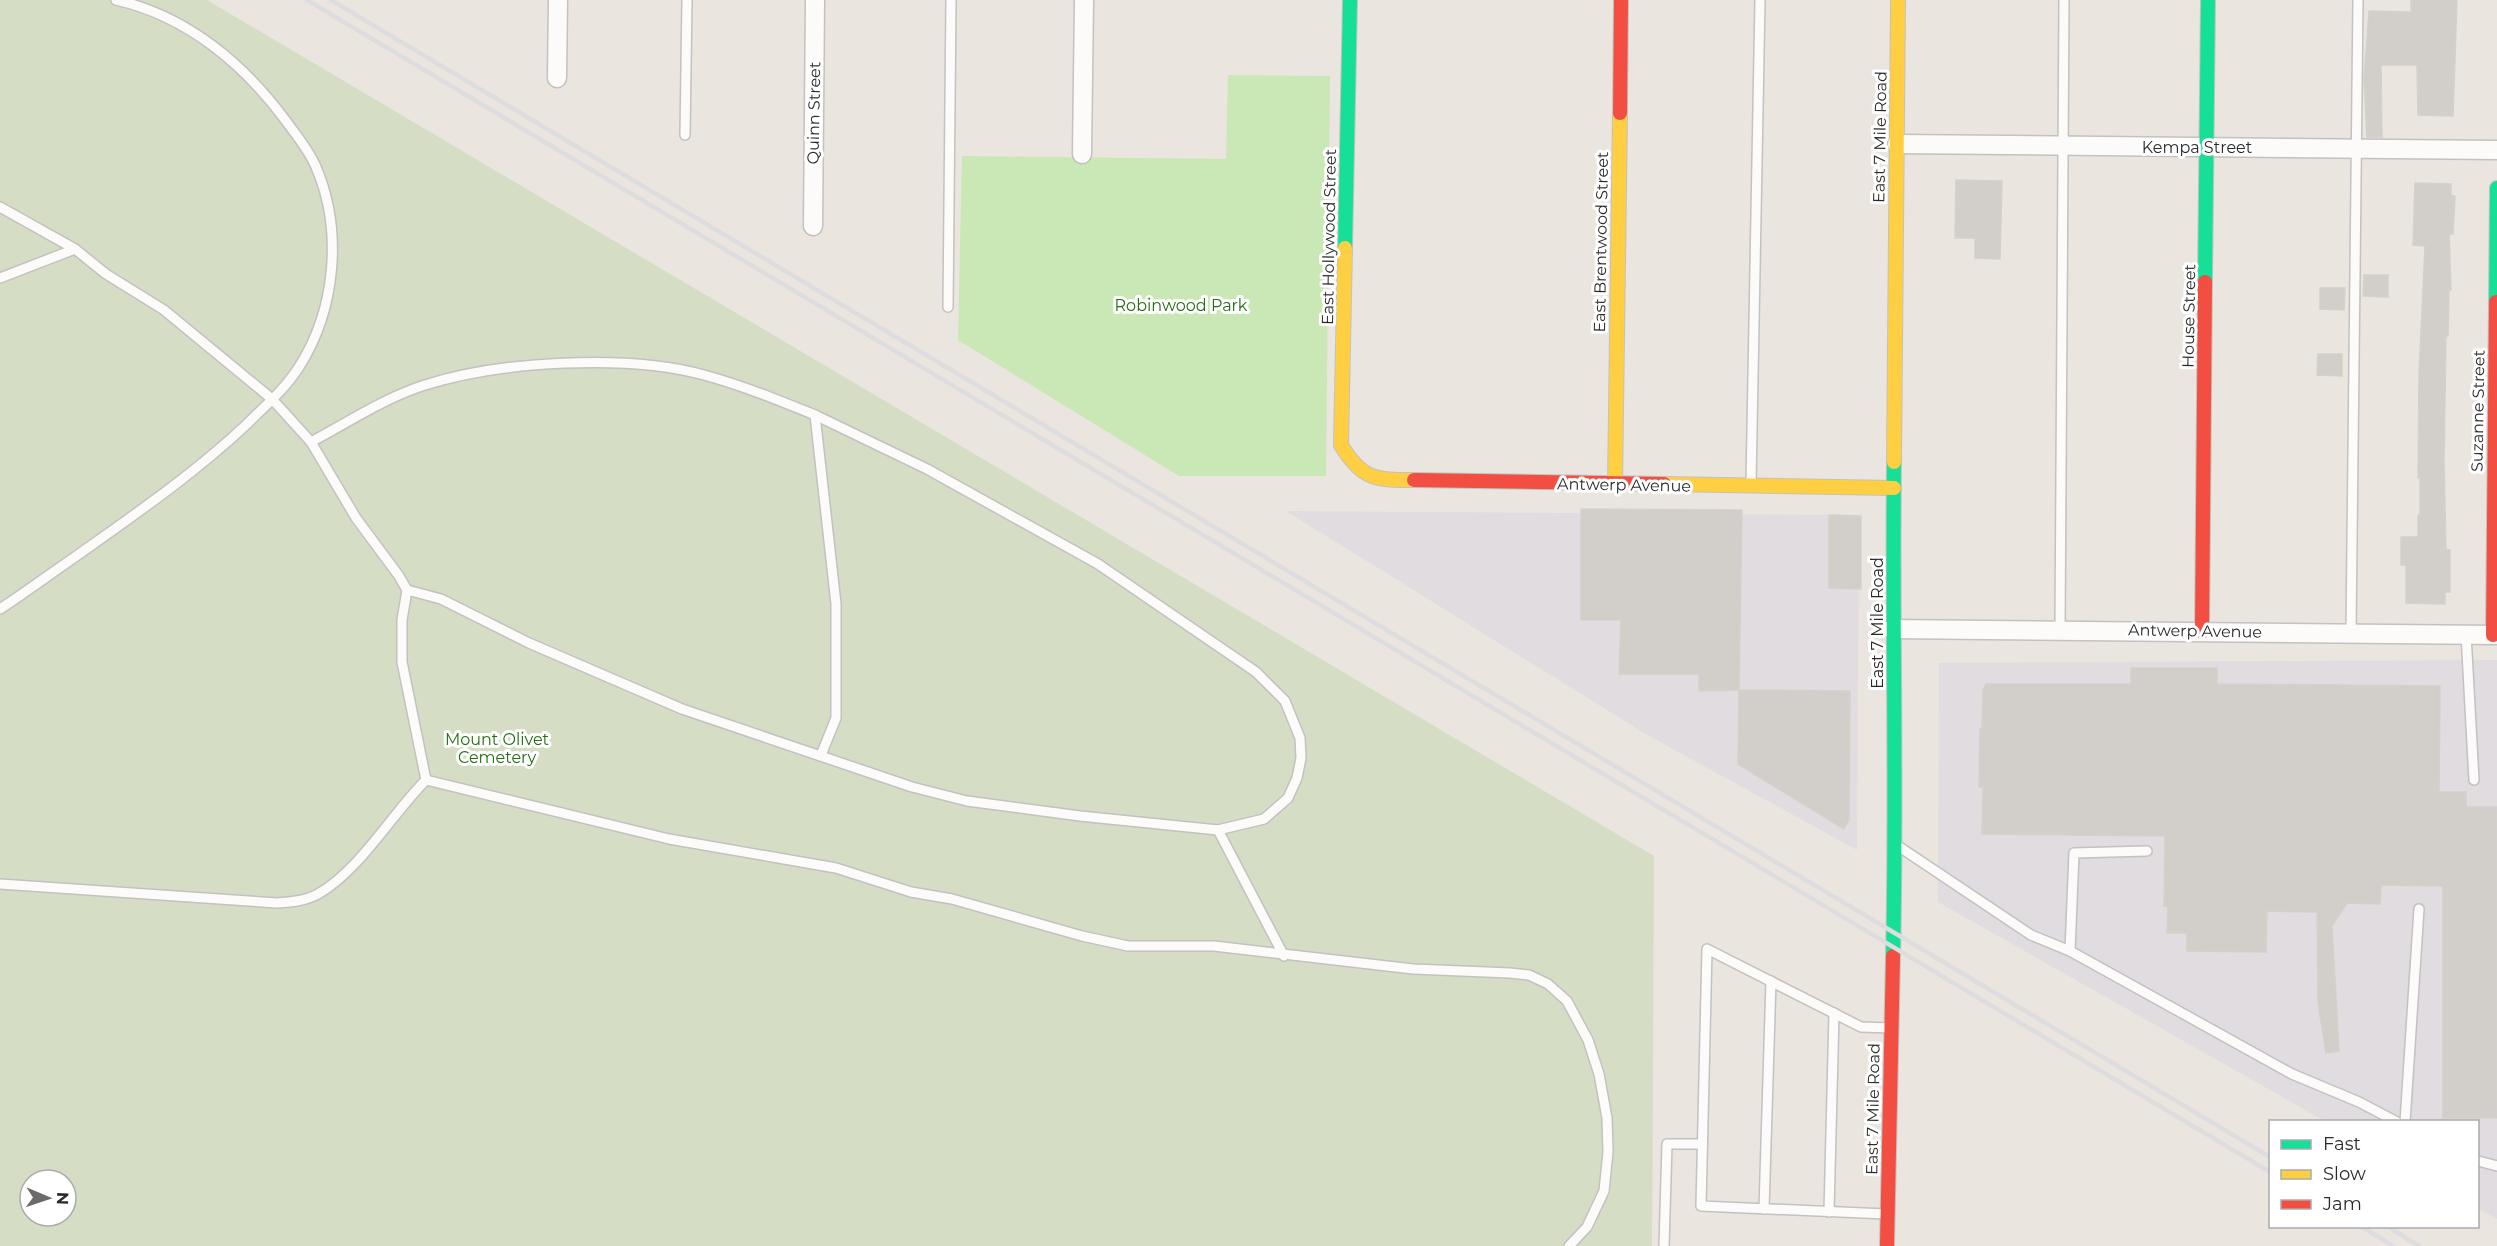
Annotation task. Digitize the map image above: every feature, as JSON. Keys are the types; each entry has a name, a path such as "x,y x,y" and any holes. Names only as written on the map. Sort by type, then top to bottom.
{"street":[{"path":"557,78 558,0"},
{"name":"Quinn Street","path":"813,226 815,0"},
{"path":"1082,154 1084,0"},
{"name":"East Hollywood Street","path":"1350,0 1341,445 1351,462 1358,468"},
{"name":"East Brentwood Street","path":"1615,485 1621,0"},
{"name":"East 7 Mile Road","path":"1887,1246 1896,844 1892,629 1898,0"},
{"name":"House Street","path":"2202,632 2208,0"},
{"name":"Kempa Street","path":"1897,144 2497,150"},
{"name":"Suzanne Street","path":"2495,635 2497,188"},
{"name":"Antwerp Avenue","path":"1358,468 1363,475 1384,480 1894,488"},
{"name":"Antwerp Avenue","path":"1892,629 2495,635"}],"lane":[{"path":"0,609 132,518 220,449 272,399 299,368 316,332 327,292 332,261 332,222 318,172 298,138 275,106 232,60 198,35 136,4 116,0"},
{"path":"685,135 687,0"},
{"path":"948,307 951,0"},
{"path":"1751,487 1760,0"},
{"path":"2060,630 2064,0"},
{"path":"2350,633 2358,0"},
{"path":"0,207 75,249 106,274 164,310 272,399 312,442 356,518 407,590 402,620 402,662 426,780"},
{"path":"0,278 75,249"},
{"path":"312,442 368,411 424,385 487,370 565,364 633,364 702,374 815,414 927,469 1098,564 1270,684 1285,701 1300,738 1301,759 1297,778 1287,798 1264,819 1218,830 1069,815 967,801 912,787 682,709 529,643 441,599 407,590"},
{"path":"815,414 836,604 836,718 821,755"},
{"path":"2466,634 2474,780"},
{"path":"0,884 277,903 300,901 317,895 344,876 369,848 402,804 426,780"},
{"path":"426,780 669,839 836,868 911,892 952,899 1082,936 1128,945 1214,946 1284,956 1413,969 1510,972 1529,975 1548,984 1567,1001 1588,1040 1599,1074 1606,1118 1608,1152 1604,1191 1587,1227 1569,1246"},
{"path":"1218,830 1284,956"},
{"path":"1896,844 2031,935 2070,951 2292,1074 2359,1102 2393,1120"},
{"path":"2070,951 2074,853 2147,851"},
{"path":"2405,1120 2419,909"},
{"path":"1887,1214 1701,1206 1707,949 1861,1027 1891,1028"},
{"path":"1764,1209 1771,981"},
{"path":"1829,1212 1834,1013"},
{"path":"1664,1246 1667,1144 1702,1144"},
{"path":"2479,1161 2497,1166"}],"shaded area":[{"path":"1286,511 1859,515 1857,850 1644,733"},
{"path":"2497,660 2497,1219 2479,1209 2479,1120 2323,1120 1938,902 1939,663"}],"green space":[{"name":"Mount Olivet Cemetery","path":"0,0 207,0 1654,856 1652,1246 0,1246"},
{"name":"Robinwood Park","path":"1228,75 1330,76 1326,476 1179,476 958,340 962,156 1226,159"}],"building":[{"path":"2411,0 2457,0 2453,116 2418,115 2417,65 2381,65 2382,137 2367,137 2364,79 2369,11 2411,12"},
{"path":"1956,180 2002,181 2000,259 1975,258 1975,238 1955,238"},
{"path":"2415,183 2451,184 2451,195 2455,196 2453,234 2449,234 2451,290 2449,290 2448,336 2446,336 2444,463 2446,549 2450,550 2450,592 2445,592 2445,604 2406,603 2406,565 2401,565 2401,537 2418,537 2418,515 2420,515 2419,374 2425,246 2413,245"},
{"path":"2364,275 2388,275 2388,297 2363,296"},
{"path":"2320,288 2345,288 2344,310 2320,309"},
{"path":"2318,354 2342,354 2342,376 2317,375"},
{"path":"1581,509 1742,510 1739,690 1699,691 1699,674 1619,674 1621,620 1581,620"},
{"path":"1829,515 1861,516 1861,589 1829,588"},
{"path":"2131,668 2217,668 2217,684 2440,686 2439,792 2466,792 2466,807 2497,807 2497,1118 2443,1118 2443,886 2381,885 2380,904 2347,903 2332,926 2339,1051 2326,1053 2318,1003 2317,912 2267,911 2266,952 2187,951 2187,933 2167,933 2168,907 2164,906 2165,836 1982,834 1983,787 1979,787 1980,729 1982,729 1983,690 1986,684 2131,684"},
{"path":"1739,690 1850,691 1849,819 1844,829 1738,764"}],"railway":[{"path":"307,0 2269,1171"},
{"path":"331,0 2269,1156"},
{"path":"2364,1228 2393,1246"},
{"path":"2390,1228 2419,1246"}],"traffic: fast":[{"path":"1345,248 1350,0"},
{"path":"2205,282 2208,0"},
{"path":"2496,302 2497,188"},
{"path":"1893,956 1894,462"}],"traffic: slow":[{"path":"1894,462 1898,0"},
{"path":"1615,485 1620,113"},
{"path":"1345,248 1341,445 1356,465 1371,476 1414,480"},
{"path":"1664,484 1894,488"}],"traffic: jam":[{"path":"1620,113 1621,0"},
{"path":"2202,632 2205,282"},
{"path":"2493,635 2496,302"},
{"path":"1414,480 1664,484"},
{"path":"1887,1246 1893,956"}]}
